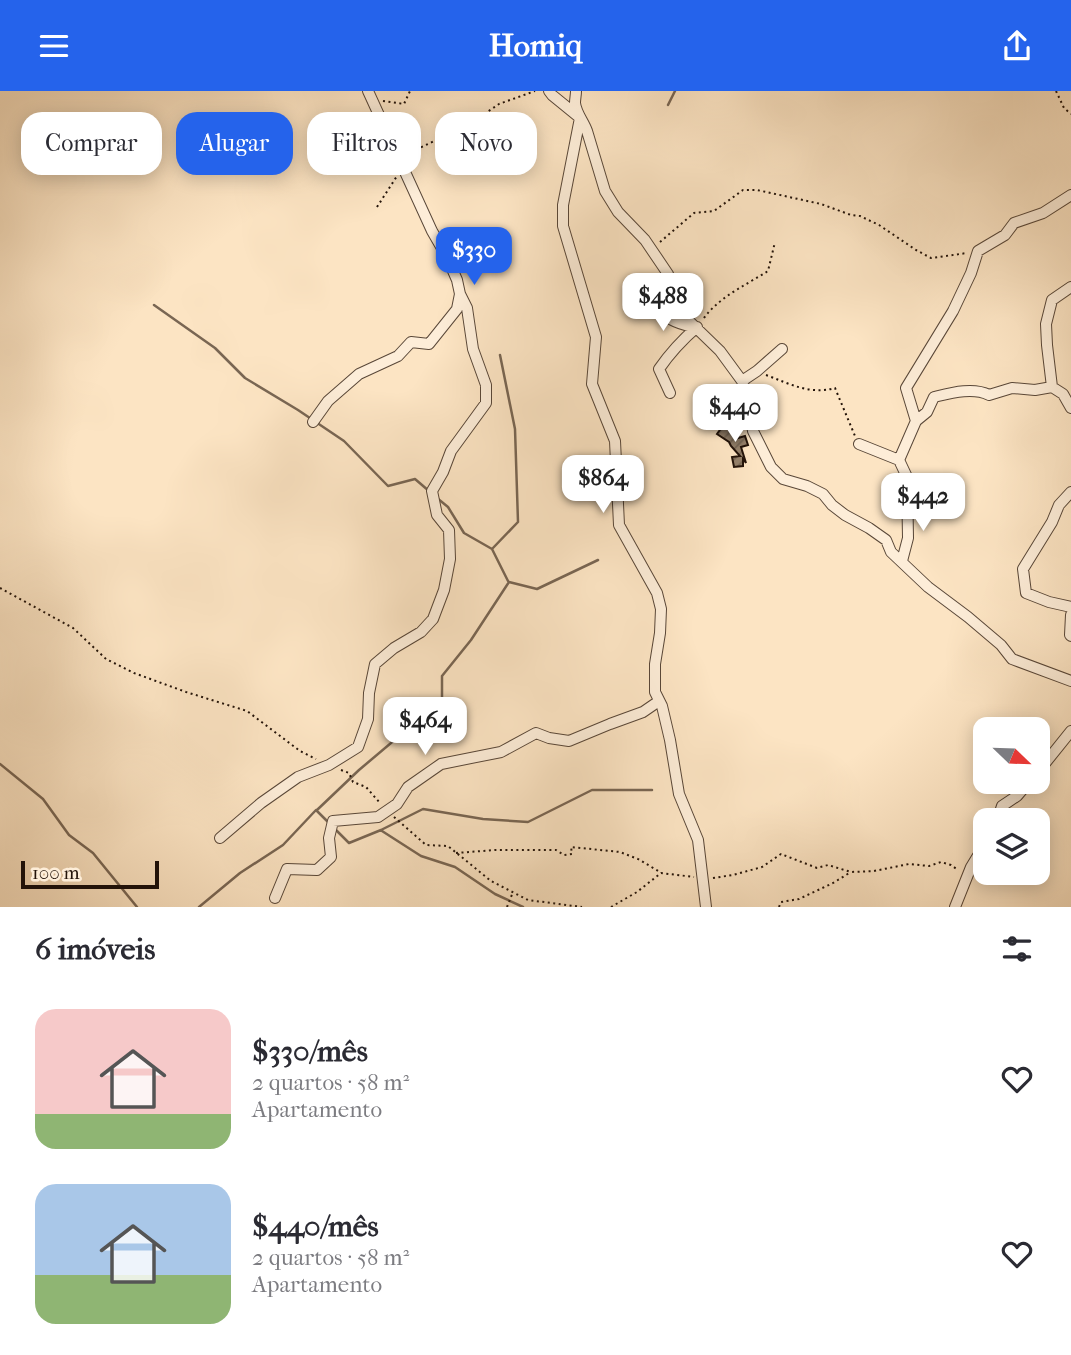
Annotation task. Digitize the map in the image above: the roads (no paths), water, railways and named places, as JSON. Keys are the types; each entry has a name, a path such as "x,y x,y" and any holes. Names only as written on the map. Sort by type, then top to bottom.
{"street":[{"path":"549,91 584,121 605,191 618,212 645,240 668,274 674,295 687,319 720,351 742,381 753,431 771,467 783,479 823,494 845,515 869,527 886,540 891,552 928,587 958,608 1001,645 1012,659 1071,681"},
{"path":"576,91 575,103 580,118 563,205 562,226 596,337 592,384 615,440 619,525 657,593 661,609 655,692 670,740 679,794 698,840 706,907"},
{"path":"220,838 261,803 298,777 328,765 358,747 368,719 369,693 375,664 394,648 421,632 433,619 444,590 450,559 449,530 437,515 432,491 451,451 486,403 486,385 473,349 467,309 457,280 370,95"},
{"path":"916,421 906,388 953,311 978,251 1005,235 1014,223 1043,213 1071,195"},
{"path":"1052,387 1046,324 1052,300 1071,287"},
{"path":"313,422 328,401 359,374 398,356 411,342 429,344 457,309 460,294"},
{"path":"645,302 681,325 697,327"},
{"path":"670,393 659,369 671,351 697,327"},
{"path":"742,381 782,349"},
{"path":"899,460 916,421 927,412 934,397 982,391 989,395 1012,388 1035,390 1052,387 1063,394 1071,408"},
{"path":"859,444 899,460 906,477 908,538 902,561"},
{"path":"1071,492 1059,505 1052,522 1023,569 1026,593 1071,607"},
{"path":"1071,615 1071,636"},
{"path":"275,898 287,869 317,870 331,857 329,838 333,821 378,817 397,804 408,787 441,764 501,752 536,733 569,741 643,712 659,701"},
{"path":"1050,757 1071,731"},
{"path":"1002,808 1018,795"},
{"path":"956,907 973,867"}],"waterway":[{"path":"668,105 675,91"},
{"path":"154,305 215,348 245,378 344,441 388,486 415,479 429,491"},
{"path":"500,355 515,429 518,522 492,549 508,581"},
{"path":"437,498 448,507 464,533 492,549"},
{"path":"317,810 359,770 442,700 442,676 471,640 509,582 537,589 598,560"},
{"path":"0,764 43,799 69,835 93,853 137,907"},
{"path":"334,828 349,843 423,809 483,819 528,822 592,790 652,790"},
{"path":"199,907 240,873 283,845 316,810 329,823"},
{"path":"382,831 421,856 455,867 495,894 523,907"}]}
